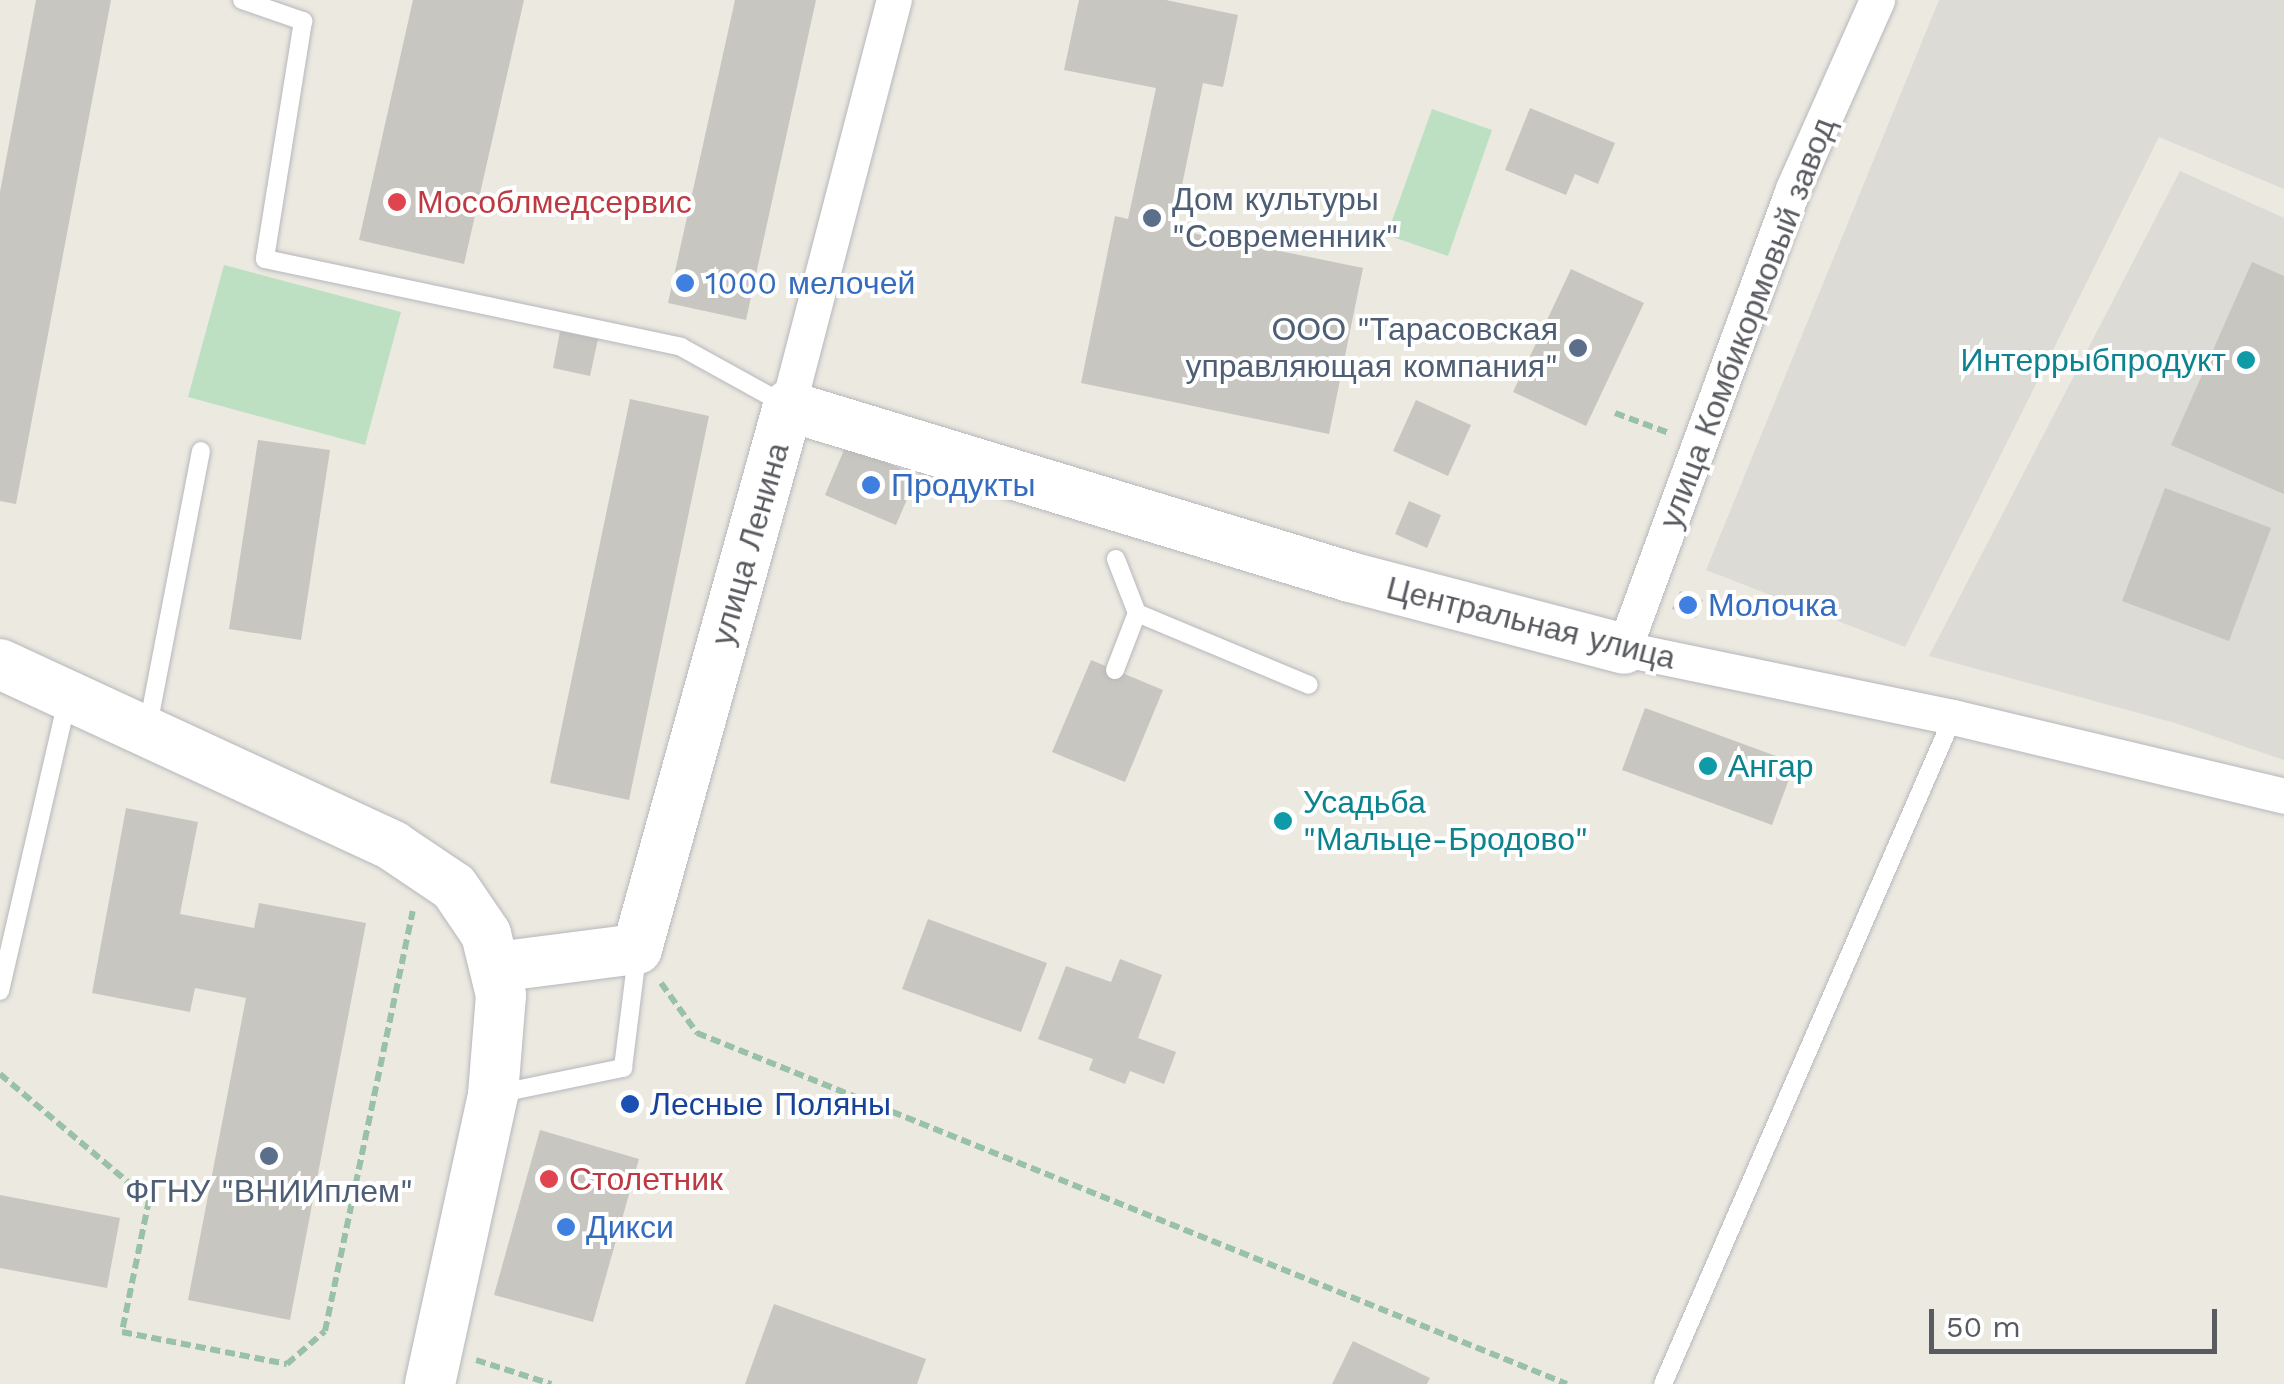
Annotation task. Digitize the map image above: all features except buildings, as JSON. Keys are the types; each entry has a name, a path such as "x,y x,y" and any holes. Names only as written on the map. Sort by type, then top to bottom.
{"street":[{"name":"улица Ленина","path":"638,949 788,406 894,0"},
{"name":"улица Комбикормовый завод","path":"1624,649 1793,189 1877,0"},
{"name":"Центральная улица","path":"788,406 1350,577 1624,649 1954,717 2284,796"},
{"path":"0,664 410,857 454,887 486,934 501,994 492,1094 430,1384"},
{"path":"496,967 638,949"}],"lane":[{"path":"242,0 304,21 265,259 681,347 788,406"},
{"path":"147,732 201,451"},
{"path":"1115,670 1136,613 1116,559"},
{"path":"1136,613 1310,685"},
{"path":"0,991 68,695"},
{"path":"1662,1384 1954,717"},
{"path":"492,1094 623,1068 638,949"}],"path":[{"path":"1615,413 1684,439"},
{"path":"0,1074 150,1200 122,1332 287,1364 325,1331 409,914 421,905"},
{"path":"638,949 698,1033 1566,1384"},
{"path":"474,1359 551,1384"}],"shaded area":[{"path":"1939,0 2284,0 2284,189 2159,137 1905,647 1706,570"},
{"path":"2180,171 2284,218 2284,760 2175,723 1929,656"}],"green space":[{"path":"1432,109 1492,130 1448,256 1387,235"},
{"path":"224,265 401,312 365,445 188,397"}],"place":[{"name":"Мособлмедсервис","path":"397,202"},
{"name":"Дом культуры \"Современник\"","path":"1152,218"},
{"name":"1000 мелочей","path":"685,283"},
{"name":"ООО \"Тарасовская управляющая компания\"","path":"1578,348"},
{"name":"Интеррыбпродукт","path":"2246,360"},
{"name":"Продукты","path":"871,485"},
{"name":"Молочка","path":"1688,605"},
{"name":"Ангар","path":"1708,766"},
{"name":"Усадьба \"Мальце-Бродово\"","path":"1283,821"},
{"name":"Лесные Поляны","path":"630,1104"},
{"name":"ФГНУ \"ВНИИплем\"","path":"269,1156"},
{"name":"Столетник","path":"549,1179"},
{"name":"Дикси","path":"566,1227"}]}
